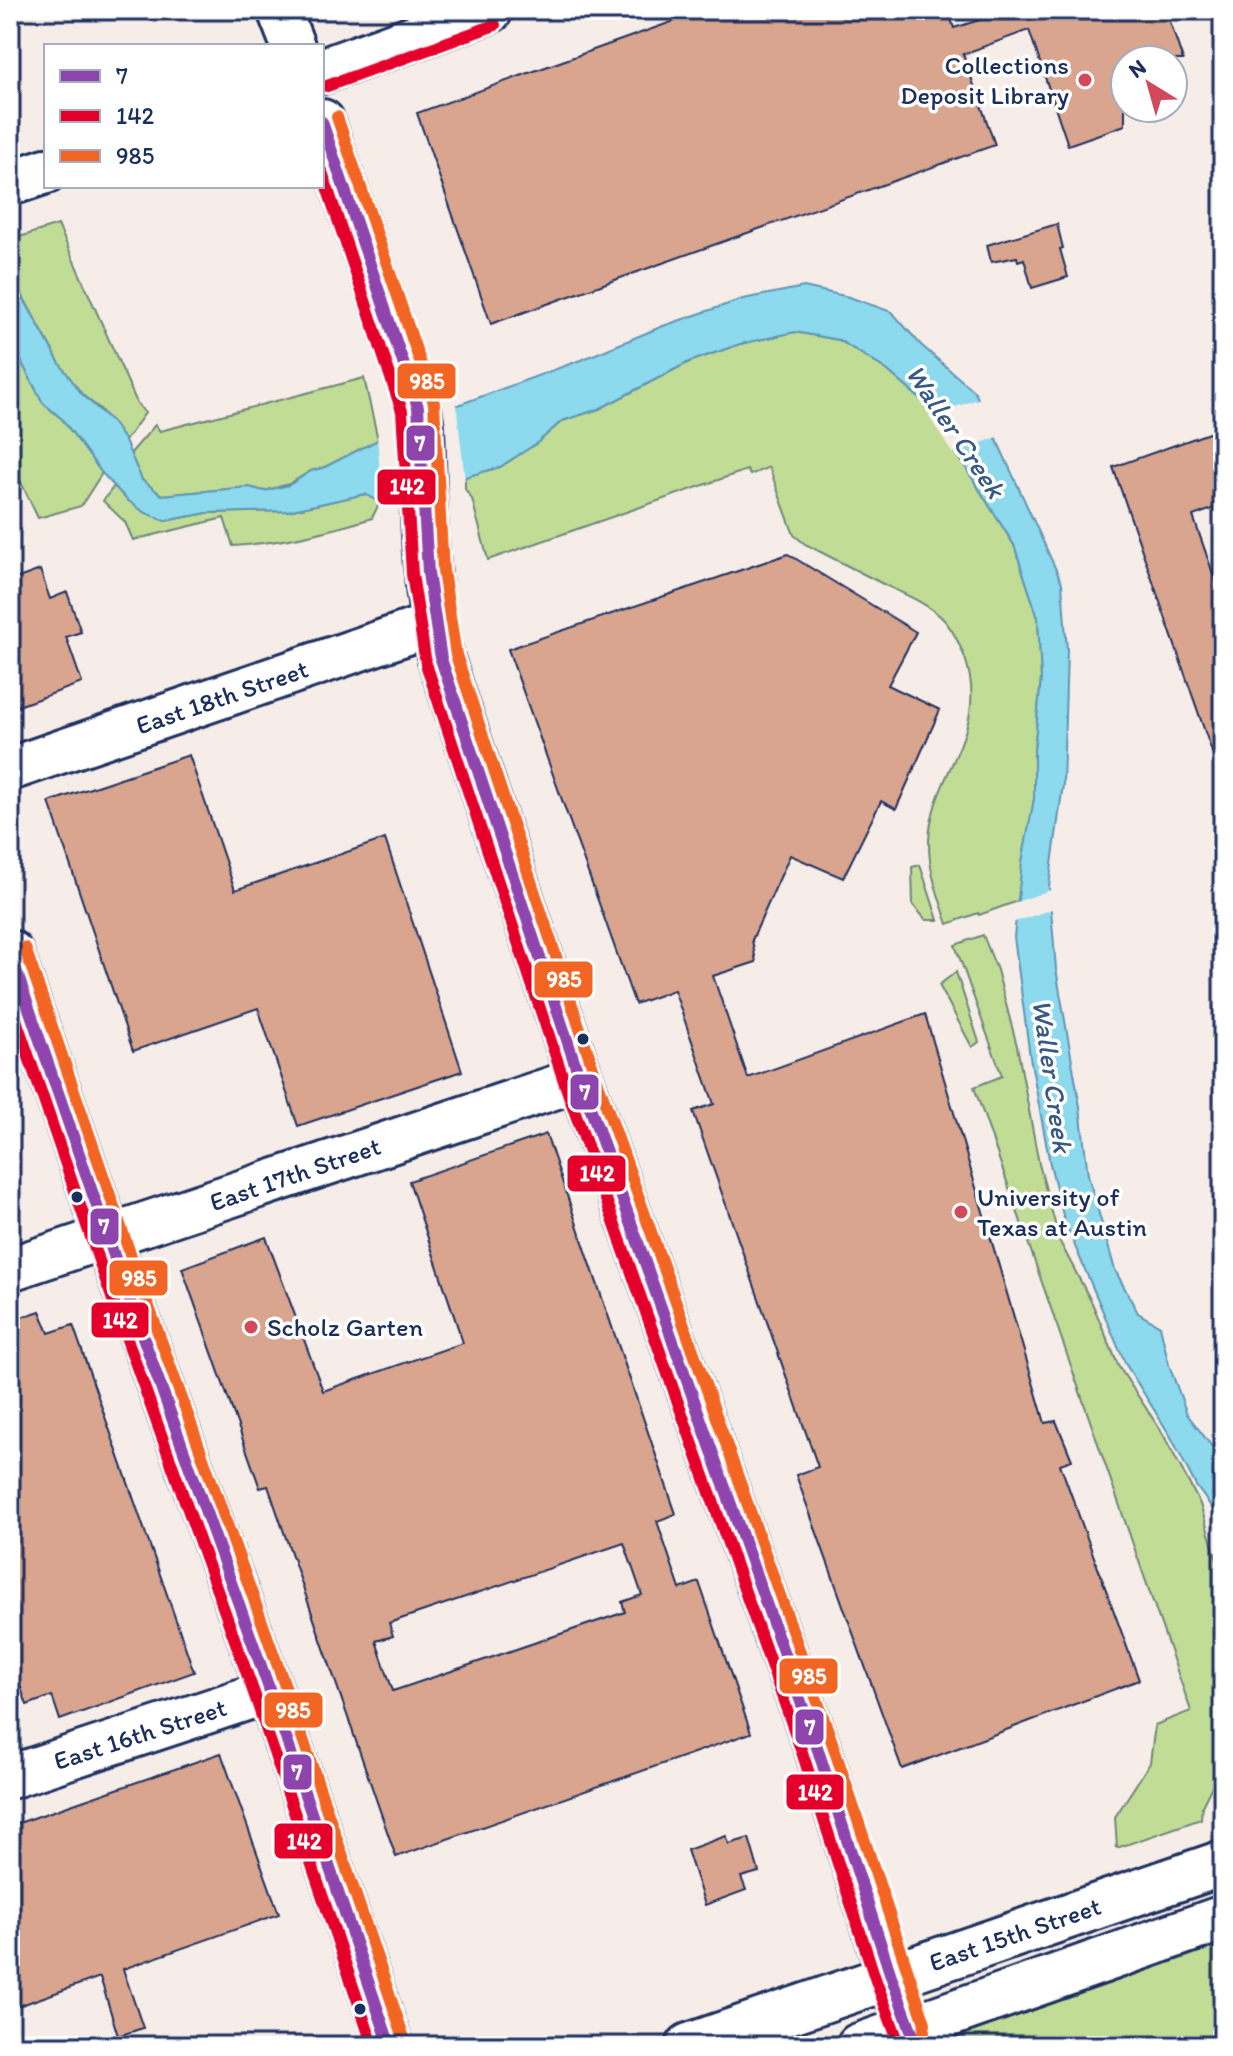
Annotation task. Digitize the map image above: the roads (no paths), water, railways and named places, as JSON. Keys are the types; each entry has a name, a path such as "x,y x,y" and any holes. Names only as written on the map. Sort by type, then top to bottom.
{"main road":[{"path":"324,70 490,10"},
{"path":"324,128 420,417 426,564 433,624 441,659 580,1079 818,1750 913,2037"},
{"path":"10,183 44,172"},
{"path":"10,953 107,1236 270,1691 390,2046"},
{"name":"East 15th Street","path":"689,2046 1223,1863"},
{"name":"East 15th Street","path":"859,2046 913,2037 1223,1918"}],"street":[{"path":"279,10 292,44"},
{"name":"East 18th Street","path":"10,769 433,624"},
{"name":"East 17th Street","path":"10,1269 580,1079"},
{"name":"East 16th Street","path":"10,1777 270,1691"}],"water":[{"name":"Waller Creek","path":"10,274 60,364 82,394 112,422 125,441 142,480 162,495 249,487 264,491 289,485 311,471 378,440 393,429 586,358 663,326 743,299 804,287 849,297 892,312 921,345 975,392 1062,583 1067,650 1063,785 1049,886 1056,969 1080,1107 1088,1175 1115,1270 1138,1313 1160,1326 1169,1365 1187,1414 1213,1448 1223,1480 1223,1523 1196,1486 1171,1437 1125,1363 1065,1223 1050,1164 1030,1057 1014,937 1022,862 1034,799 1034,751 1041,679 1038,618 1014,545 926,404 887,370 839,340 795,332 740,344 689,362 599,409 562,421 537,443 500,467 380,502 365,494 288,511 207,513 165,521 127,500 102,473 62,419 43,403 10,340"}],"place":[{"name":"Collections Deposit Library","path":"1085,80"},
{"name":"University of Texas at Austin","path":"961,1212"},
{"name":"Scholz Garten","path":"251,1327"}]}
